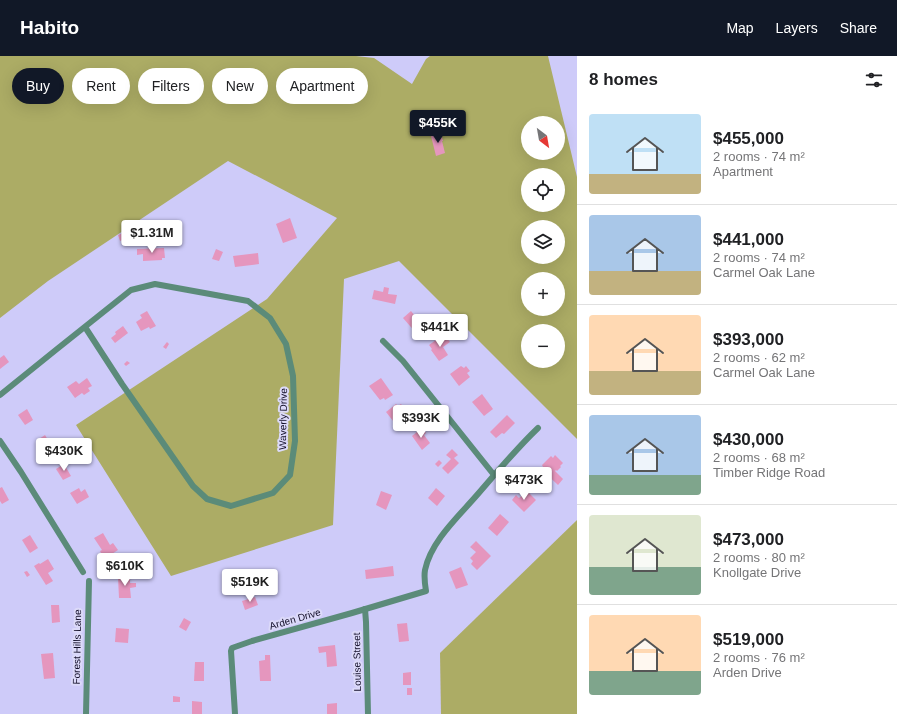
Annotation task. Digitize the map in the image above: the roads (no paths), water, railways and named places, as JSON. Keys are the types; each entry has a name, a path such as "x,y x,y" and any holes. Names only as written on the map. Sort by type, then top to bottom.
{"street":[{"name":"Waverly Drive","path":"0,395 131,290 155,284 248,301 270,318 286,344 293,376 295,441 290,475 274,493 231,506 207,499 194,486 122,384 85,327"},
{"path":"383,341 403,361 494,475 538,428"},
{"path":"0,441 21,472 82,572"},
{"name":"Arden Drive","path":"235,714 232,648 426,591 425,570 429,558 440,537 494,475"},
{"name":"Forest Hills Lane","path":"86,714 89,581"},
{"name":"Louise Street","path":"365,609 368,714"}]}
